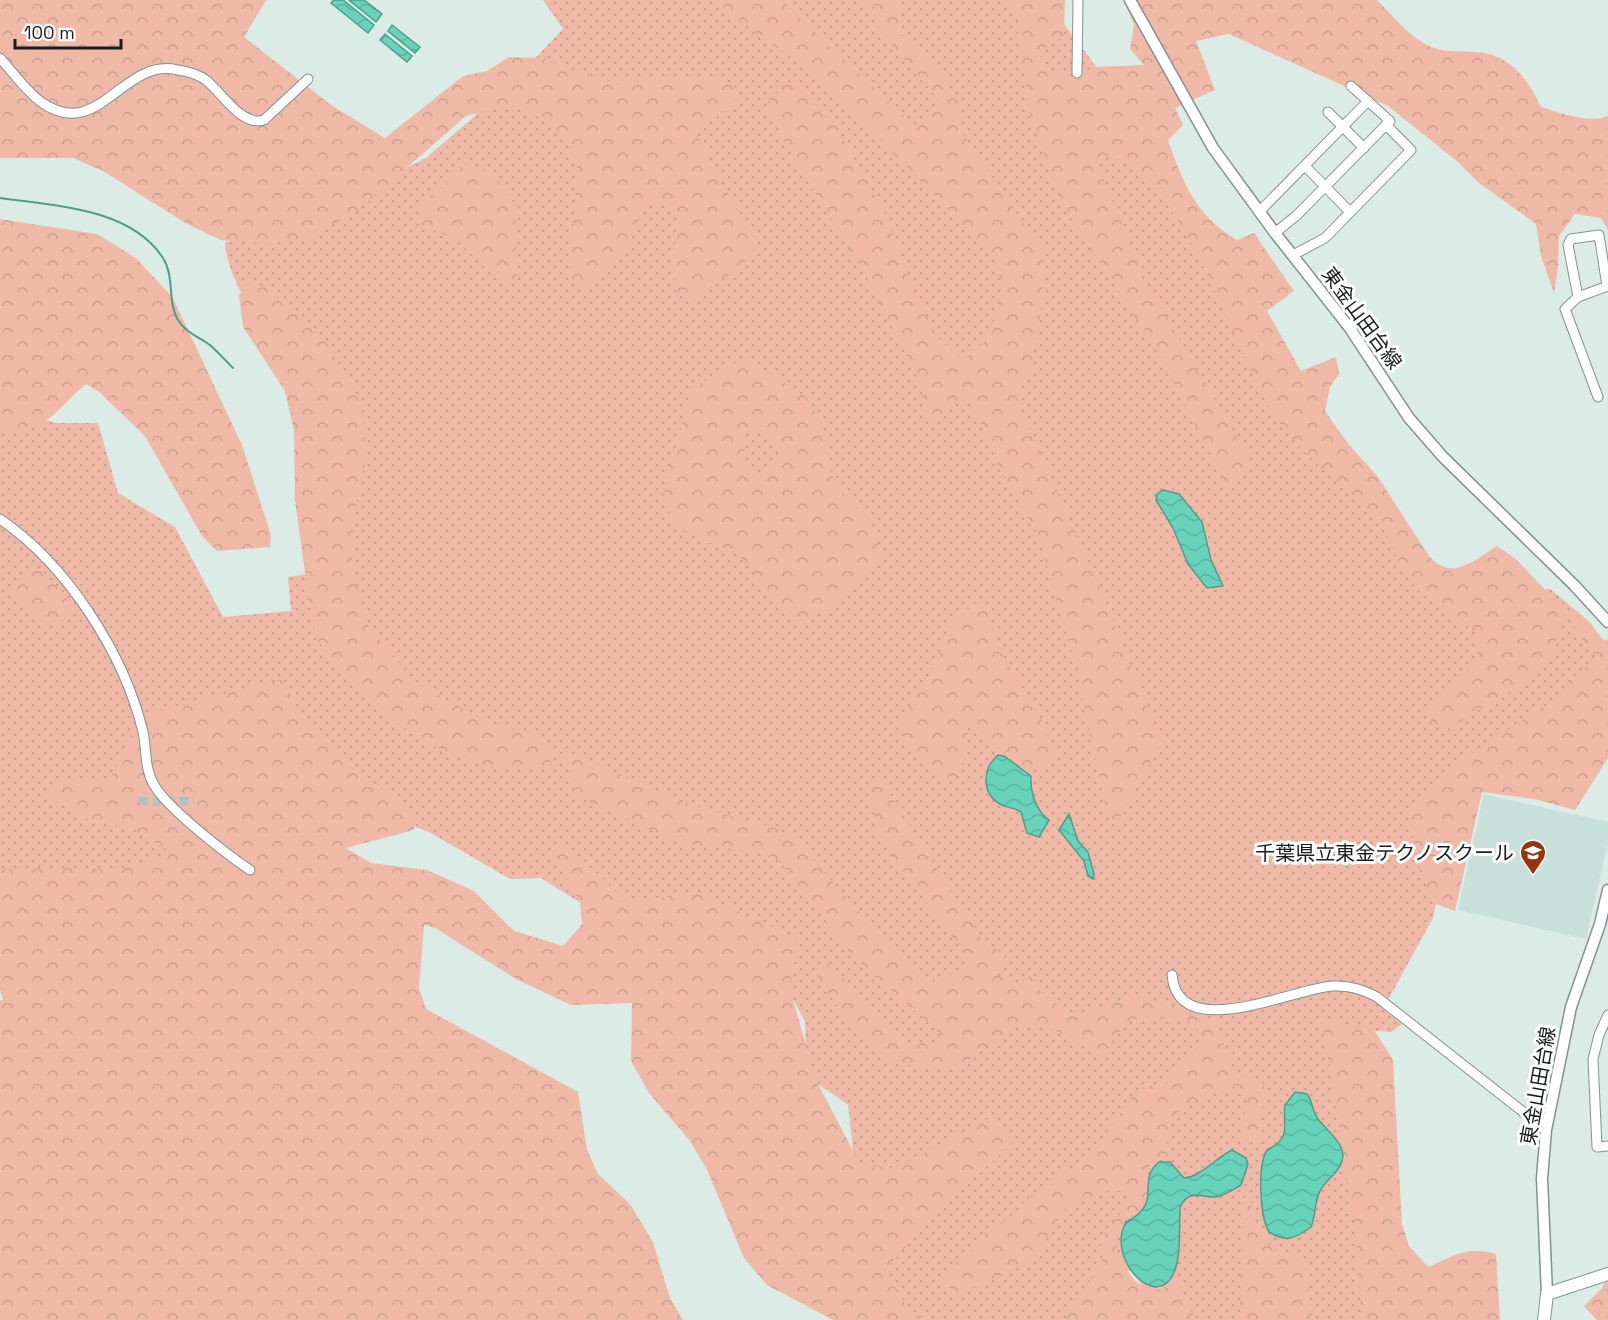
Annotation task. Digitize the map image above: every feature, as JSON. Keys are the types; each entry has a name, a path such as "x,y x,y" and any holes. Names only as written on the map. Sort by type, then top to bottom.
{"highway":[{"path":"1544,1320 1547,1294 1608,1274"}],"main road":[{"name":"東金山田台線","path":"1130,0 1213,148 1259,212 1349,327 1409,417 1443,457 1575,585 1608,622"},
{"name":"東金山田台線","path":"1547,1294 1542,1178 1546,1130 1571,1007 1600,924 1608,890"}],"street":[{"path":"1077,73 1078,0"},
{"path":"0,58 41,101 55,110 72,113 96,108 136,76 148,71 169,69 191,72 205,79 248,121 258,122 264,120 308,79"},
{"path":"1275,233 1297,215 1390,122 1351,86"},
{"path":"1259,212 1368,101"},
{"path":"1328,112 1364,148"},
{"path":"1293,255 1325,238 1411,150 1386,125"},
{"path":"1305,166 1350,212"},
{"path":"1578,297 1568,245 1572,239 1599,235 1608,286 1578,297 1565,309 1598,397"},
{"path":"0,519 39,550 75,591 97,624 119,668 143,732 146,766 161,796 183,817 250,870"},
{"path":"1172,975 1179,994 1187,1003 1204,1011 1228,1010 1323,987 1362,989 1384,1002 1546,1130"},
{"path":"1608,1015 1593,1059 1597,1147 1608,1146"}],"shaded area":[{"name":"千葉県立東金テクノスクール","path":"1484,794 1608,822 1608,843 1586,939 1458,910"}],"green space":[{"path":"0,0 266,0 244,37 331,105 385,138 463,76 487,71 509,57 542,58 604,81 718,77 733,85 739,96 720,115 700,127 698,136 716,173 758,243 744,264 694,300 677,292 673,271 677,215 663,201 644,208 627,249 592,286 579,287 569,273 578,164 565,139 541,118 511,105 466,116 357,211 309,238 269,244 221,240 187,224 103,171 73,158 0,158"},
{"path":"543,0 1046,0 1092,61 1189,200 1309,389 1438,569 1503,592 1550,589 1590,622 1607,647 1593,666 1560,699 1465,769 1433,918 1383,1009 1402,1024 1391,1032 1350,1029 1396,1320 1170,1320 1130,1270 1068,1320 907,1320 867,1278 848,1105 807,1076 805,1021 778,973 600,915 541,878 510,879 429,832 394,819 198,849 0,903 0,409 57,423 98,423 118,493 175,527 223,617 291,611 288,577 332,570 350,444 295,374 256,319 229,265 225,242 273,233 426,158 505,90 563,29"},
{"path":"714,0 781,0 915,127 930,117 941,102 886,38 860,0 900,0 903,35 941,74 960,103 962,133 1044,253 1042,303 1030,373 1019,383 1019,404 1105,600 1162,742 1116,825 1108,818 1075,664 1038,535 999,467 981,423 968,400 955,401 929,426 919,380 867,278 778,131 766,104 784,86 792,82 837,128 884,211 911,284 938,338 963,362 984,342 1005,291 993,256 817,75 757,34"},
{"path":"1008,0 1065,0 1064,36 1038,53 1050,70 1075,79 1093,67 1144,65 1130,49 1134,25 1124,0 1377,0 1404,28 1428,46 1443,50 1488,54 1506,61 1527,82 1541,107 1583,118 1608,116 1608,230 1601,218 1575,214 1559,236 1558,268 1554,293 1541,256 1536,224 1479,183 1458,162 1388,106 1229,34 1196,41 1215,90 1175,108 1183,125 1168,140 1179,170 1201,209 1223,231 1237,240 1254,233 1294,291 1267,311 1301,371 1336,357 1339,374 1330,387 1324,417 1378,477 1429,556 1446,568 1454,568 1471,563 1497,546 1517,560 1566,612 1557,635 1554,656 1527,682 1446,730 1432,724 1427,706 1460,677 1477,658 1478,634 1442,610 1417,589 1405,575 1380,525 1357,499 1306,454 1283,428 1247,362 1207,273 1160,194 1134,168 1107,157 1098,166 1146,282 1249,457 1243,478 1227,487 1157,351 1063,206 1030,116 1015,14"},
{"path":"464,164 492,172 515,205 518,272 507,289 458,241 422,225 418,209"},
{"path":"0,219 97,234 136,258 173,298 242,445 271,535 270,547 217,551 202,536 145,436 98,391 86,384 49,419 40,424 16,431 0,431"},
{"path":"251,281 272,290 324,339 362,404 366,457 354,517 352,569 367,624 416,683 492,725 537,733 556,752 548,769 493,768 422,742 347,681 319,642 311,616 295,500 294,431 285,391 243,327 239,295"},
{"path":"745,357 809,399 823,429 834,484 871,521 882,560 834,605 798,627 739,555 676,528 663,497 691,389","holes":["747,430 764,430 776,443 775,466 759,480 743,466"]},
{"path":"29,569 43,572 73,605 67,623 41,624 9,588"},
{"path":"975,603 986,606 1003,658 1041,719 1056,756 1040,770 1014,762 969,721 963,768 953,780 940,779 907,748 900,722 934,666 952,624"},
{"path":"1570,608 1604,640 1608,639 1608,758 1575,810 1534,799 1482,792 1455,911 1433,903 1415,855 1411,812 1447,769 1560,696 1573,677 1595,660 1574,626"},
{"path":"283,679 304,721 358,773 416,811 414,830 346,848 371,863 427,870 474,891 514,931 563,946 582,924 580,902 554,855 563,841 626,901 702,894 798,940 790,989 816,1080 860,1164 895,1168 993,1116 1013,1142 930,1219 885,1270 905,1303 924,1320 833,1320 767,1285 744,1258 707,1170 690,1141 649,1093 631,1061 632,1003 571,1005 516,979 435,928 424,925 419,988 426,1009 578,1092 587,1150 598,1174 630,1204 653,1242 670,1298 683,1320 0,1320 0,1000 3,1000 0,990 0,869 117,870 174,854 131,828 87,819 46,796 58,779 110,779 140,715"},
{"path":"565,750 691,805 775,828 794,838 900,958 937,984 963,968 968,958 879,838 868,785 881,780 980,936 1005,957 998,975 1014,984 1030,976 1045,997 1075,1016 1135,996 1208,1017 1217,1022 1224,1045 1233,1050 1230,1071 1263,1082 1265,1096 1258,1138 1250,1143 1246,1142 1243,1136 1241,1125 1247,1108 1247,1100 1239,1093 1212,1094 1193,1101 1180,1110 1172,1122 1167,1140 1167,1145 1179,1159 1177,1161 1160,1157 1148,1168 1147,1196 1138,1211 1121,1226 1116,1255 1135,1281 1154,1291 1165,1287 1176,1275 1184,1299 1197,1320 1065,1320 1102,1260 1101,1239 1127,1205 1128,1191 1106,1191 1066,1207 1034,1261 958,1295 941,1278 948,1267 976,1247 989,1227 1007,1220 1028,1198 1052,1185 1057,1174 1079,1166 1105,1135 1131,1098 1144,1087 1167,1083 1178,1065 1205,1041 1199,1031 1191,1024 1173,1018 1129,1021 1099,1057 1058,1031 1030,1024 1005,1033 964,1064 958,1066 926,1067 887,1059 862,1035 817,980 822,964 829,963 904,1043 934,1043 941,1034 853,956 778,860 747,850 678,843 574,794"},
{"path":"1322,1020 1373,1028 1393,1060 1402,1224 1409,1246 1428,1267 1469,1251 1496,1254 1500,1320 1362,1320 1353,1218"},
{"path":"1250,1189 1254,1225 1273,1250 1300,1258 1305,1266 1313,1320 1240,1320 1242,1225 1246,1192"},
{"path":"1608,1276 1608,1320 1597,1320 1584,1306 1602,1288"}],"water":[{"path":"334,0 343,0 374,25 368,33 331,3"},
{"path":"349,0 364,0 382,14 376,22"},
{"path":"392,25 420,47 415,53 388,31"},
{"path":"385,34 412,56 407,62 380,40"},
{"path":"1163,490 1179,494 1202,522 1211,560 1223,586 1207,588 1188,564 1173,528 1156,500 1157,494"},
{"path":"998,755 1004,756 1031,776 1035,801 1049,820 1039,837 1027,833 1021,812 1002,805 990,795 986,781 987,774 993,760"},
{"path":"1069,814 1078,841 1088,852 1094,874 1093,879 1088,876 1084,861 1059,830"},
{"path":"1295,1092 1307,1094 1318,1119 1341,1146 1343,1159 1338,1170 1320,1191 1311,1227 1296,1236 1286,1238 1269,1232 1266,1225 1263,1215 1261,1179 1267,1150 1283,1136 1285,1105"},
{"path":"1232,1150 1246,1158 1248,1164 1241,1185 1217,1197 1195,1195 1183,1201 1180,1207 1177,1263 1170,1279 1160,1286 1149,1285 1138,1278 1129,1267 1123,1253 1121,1237 1126,1222 1138,1215 1144,1207 1152,1169 1159,1162 1170,1162 1184,1178 1190,1177"}],"waterway":[{"path":"0,198 89,212 131,228 149,241 167,265 173,305 178,320 188,331 210,345 233,368"}],"tunnel":[{"path":"139,801 194,801"}],"place":[{"name":"千葉県立東金テクノスクール","path":"1533,876"}]}
